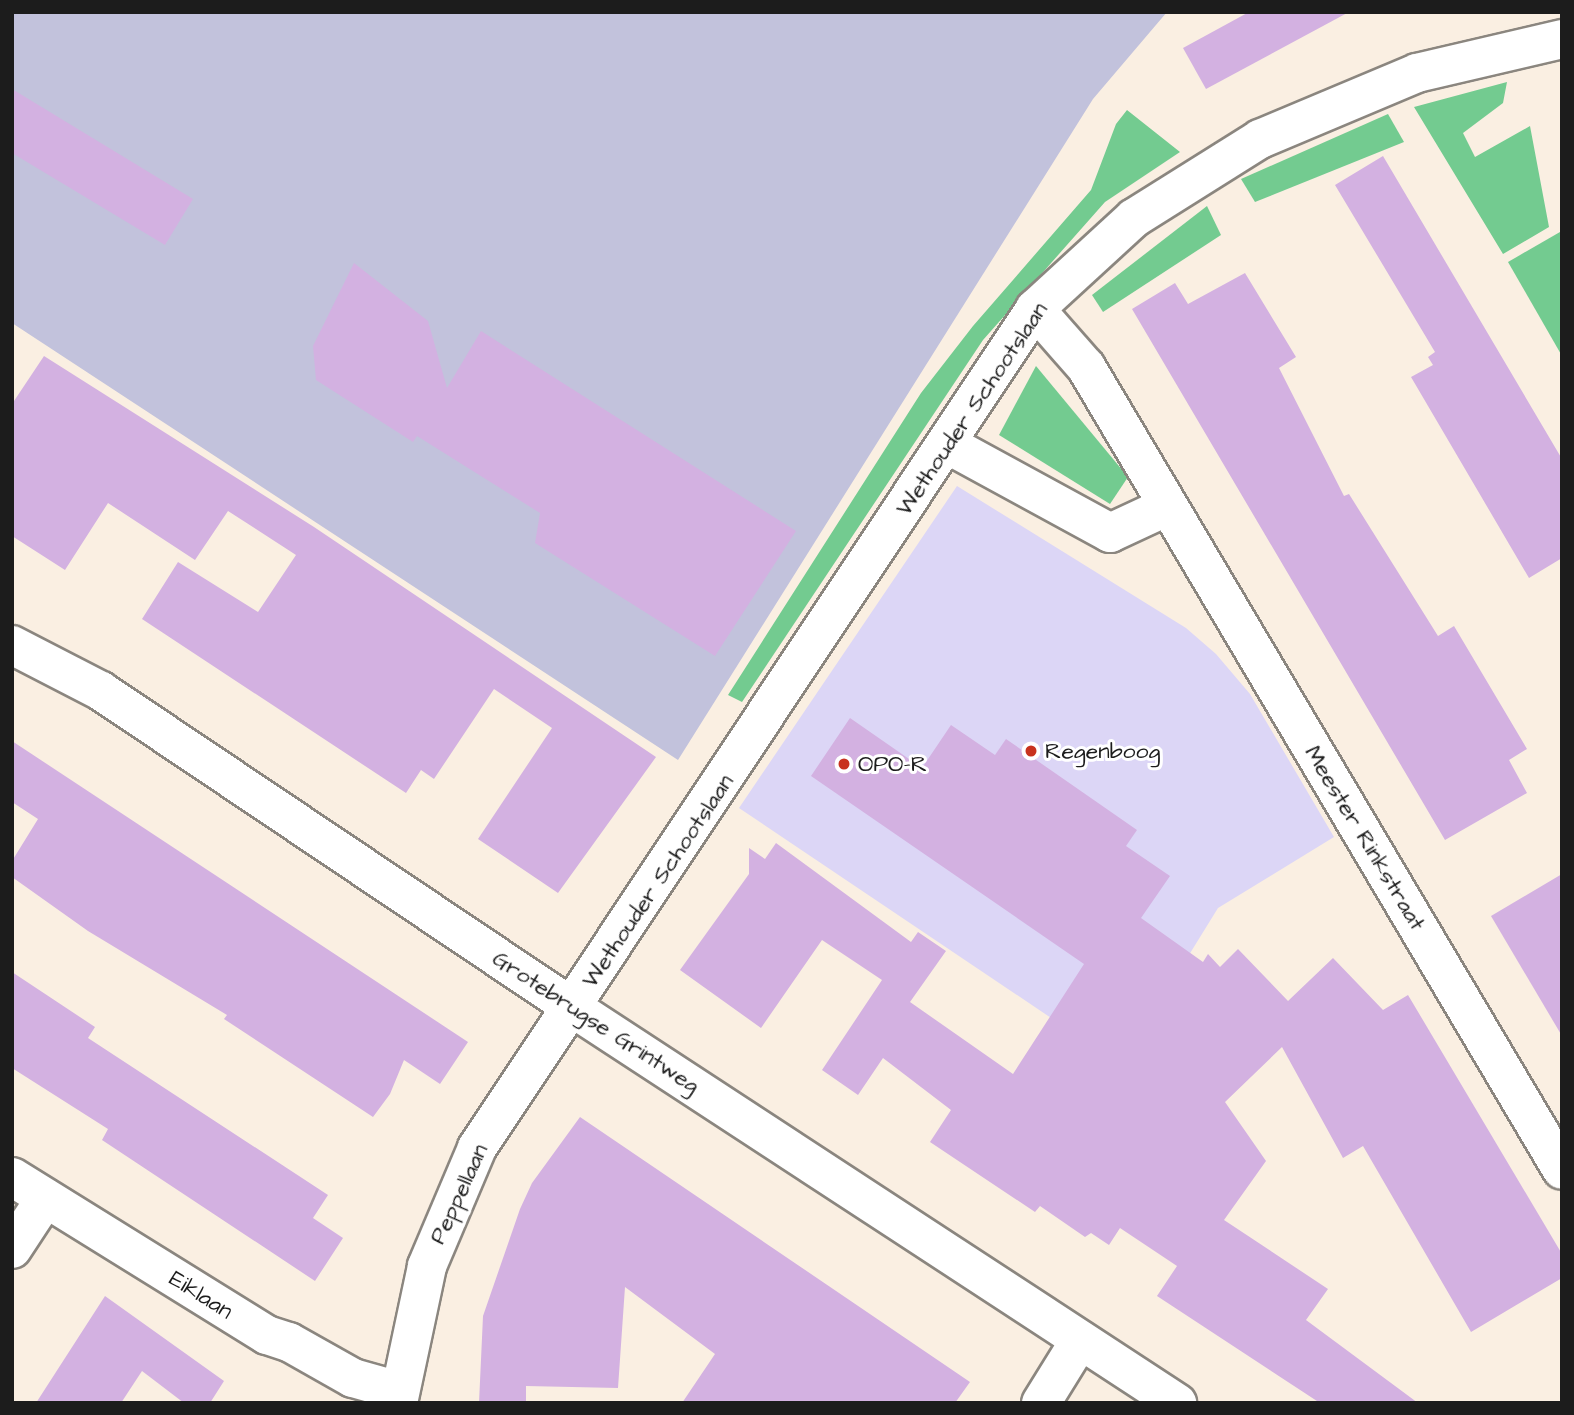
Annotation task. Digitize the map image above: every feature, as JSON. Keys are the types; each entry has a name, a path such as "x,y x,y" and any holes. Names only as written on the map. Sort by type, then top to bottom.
{"street":[{"name":"Wethouder Schootslaan","path":"573,1008 1035,309 1134,218 1260,139 1417,73 1562,39"},
{"name":"Meester Rinkstraat","path":"1035,309 1086,367 1562,1170"},
{"path":"947,444 1110,533 1168,506"},
{"name":"Grotebrugse Grintweg","path":"12,645 101,691 573,1008 1177,1403"},
{"name":"Peppellaan","path":"399,1397 427,1266 462,1177 573,1008"},
{"name":"Eiklaan","path":"12,1177 267,1335 289,1342 353,1378 399,1397"},
{"path":"12,1249 46,1199"},
{"path":"1041,1403 1080,1340"}],"shaded area":[{"path":"12,12 1167,12 1093,99 678,760 12,323"},
{"name":"Regenboog","path":"957,486 1186,628 1216,654 1250,694 1334,837 1218,908 1121,1065 739,808"}],"green space":[{"path":"1507,82 1503,103 1463,133 1475,157 1530,126 1549,227 1503,254 1414,107"},
{"path":"1127,110 1180,152 1105,202 983,340 742,702 728,695 921,393 973,326 1091,190 1116,124"},
{"path":"1388,114 1404,142 1255,202 1241,179"},
{"path":"1207,206 1221,235 1103,312 1092,295"},
{"path":"1560,232 1562,236 1562,356 1508,262"},
{"path":"1036,366 1128,477 1110,504 999,435"}],"building":[{"path":"1249,12 1349,12 1206,89 1183,48"},
{"path":"12,89 193,199 165,245 12,153"},
{"path":"1383,156 1562,459 1562,558 1529,578 1411,377 1433,365 1428,357 1435,352 1335,185"},
{"path":"354,263 428,321 447,388 481,331 796,531 715,656 535,543 540,513 417,436 413,442 316,380 313,346"},
{"path":"1245,273 1296,357 1279,368 1344,496 1349,494 1438,636 1454,626 1527,749 1509,760 1527,793 1445,840 1132,309 1175,283 1188,304"},
{"path":"44,356 314,527 656,757 558,893 478,839 552,728 494,689 434,779 421,770 406,793 142,619 178,562 258,612 296,555 228,511 195,560 108,503 65,570 12,536 12,404"},
{"path":"850,718 922,768 951,725 995,755 1006,739 1137,830 1126,846 1170,876 1141,918 1203,962 1208,954 1220,967 1238,949 1288,1001 1333,958 1383,1010 1408,995 1562,1254 1562,1278 1471,1332 1363,1146 1343,1158 1282,1047 1225,1102 1266,1161 1224,1220 1328,1289 1306,1320 1418,1403 1320,1403 1157,1296 1177,1266 1120,1228 1109,1245 1091,1233 1085,1237 1040,1206 1035,1212 930,1142 951,1110 883,1058 858,1095 822,1070 882,980 822,940 761,1028 680,970 749,874 749,848 765,859 776,843 911,942 918,932 946,951 910,1002 1013,1074 1084,964 811,776"},
{"path":"12,741 468,1042 440,1084 404,1060 390,1094 373,1117 224,1019 227,1015 88,931 12,877 12,861 38,819 12,802"},
{"path":"1562,874 1562,1036 1491,916"},
{"path":"12,972 95,1027 88,1038 328,1195 313,1218 343,1238 315,1281 102,1140 108,1129 12,1068"},
{"path":"580,1117 970,1382 955,1403 682,1403 715,1354 625,1287 618,1388 526,1386 526,1403 479,1403 483,1316 520,1209 532,1183"},
{"path":"105,1296 224,1381 210,1403 184,1403 142,1371 121,1403 36,1403"}],"place":[{"name":"Regenboog","path":"1031,751"},
{"name":"OPO-R","path":"844,764"}]}
